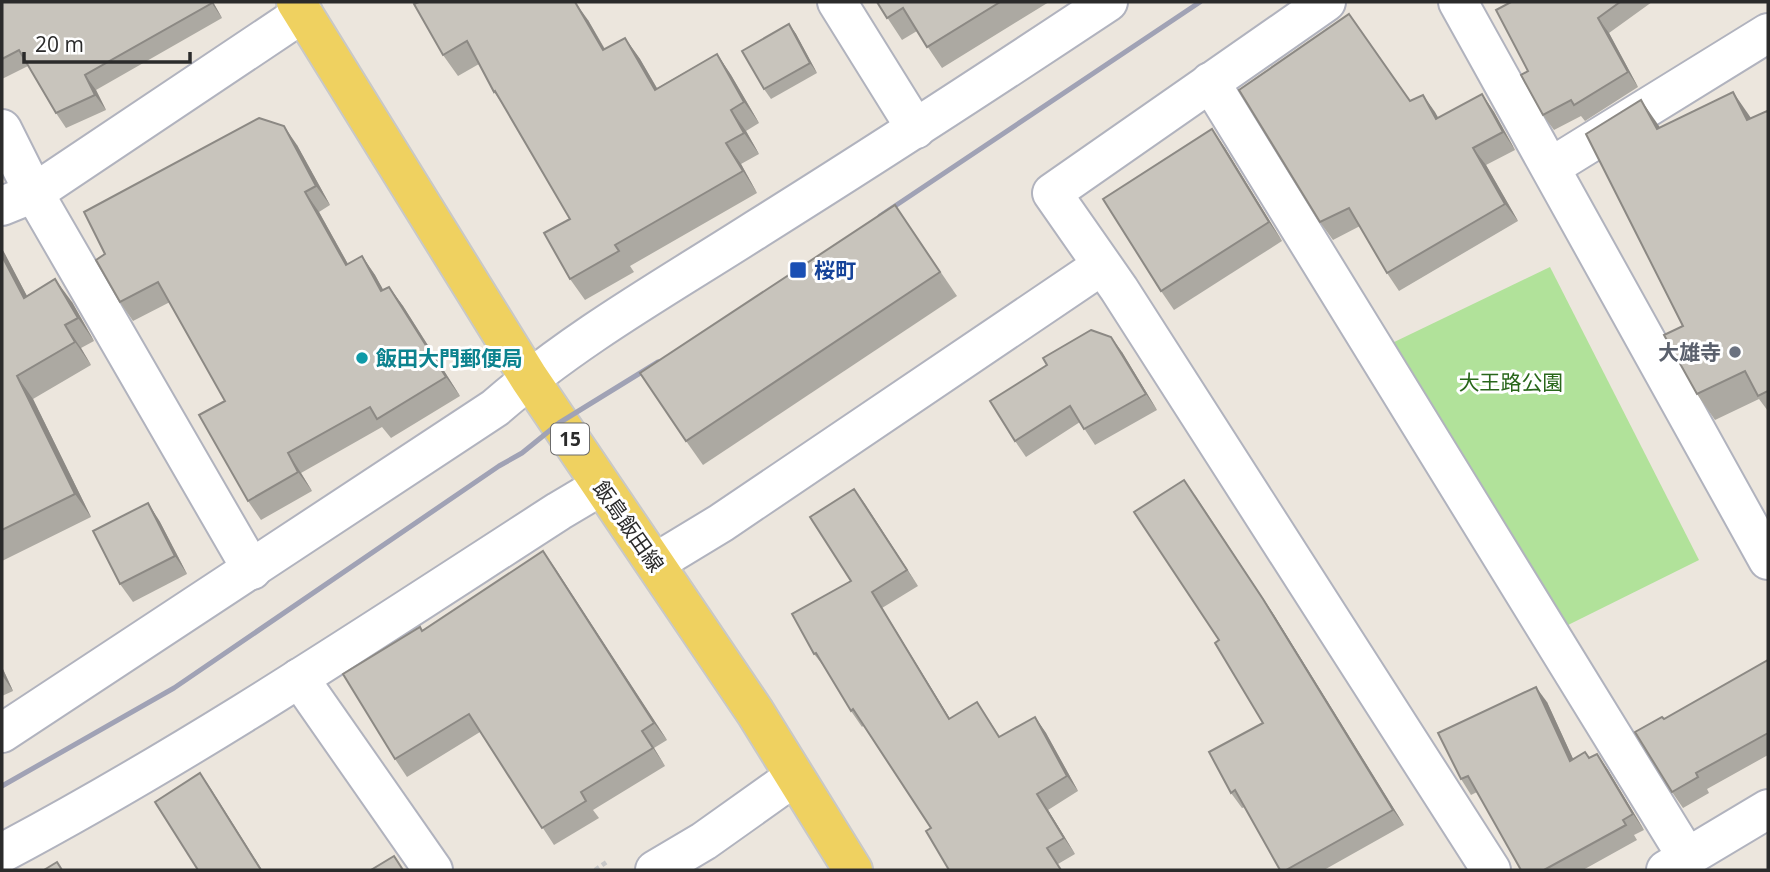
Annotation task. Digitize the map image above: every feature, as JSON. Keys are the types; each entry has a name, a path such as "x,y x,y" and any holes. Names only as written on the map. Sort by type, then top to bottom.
{"main road":[{"name":"飯島飯田線","path":"300,7 529,378 755,712 853,870"}],"street":[{"path":"837,2 916,129"},
{"path":"2,733 495,408 529,378 584,339 916,129 1108,2"},
{"path":"1326,2 1052,193 1125,298 1491,870"},
{"path":"1458,2 1768,560"},
{"path":"18,199 300,7"},
{"path":"1551,167 1768,33"},
{"path":"1210,82 1676,864 1768,809"},
{"path":"2,130 18,199 252,570"},
{"path":"655,563 722,523 1101,266"},
{"path":"2,853 92,805 299,678 601,486"},
{"path":"299,678 433,870"},
{"path":"655,870 704,841 794,776"}],"green space":[{"name":"大王路公園","path":"1550,267 1699,560 1560,629 1388,345"}],"building":[{"path":"2,2 212,3 85,75 95,95 56,113 19,50 2,59"},
{"path":"575,2 603,50 625,38 655,90 717,54 744,102 731,110 744,133 726,143 743,171 615,245 619,251 570,279 544,233 570,219 494,92 467,41 443,55 414,4"},
{"path":"877,2 1000,2 927,47 903,8 887,18"},
{"path":"1511,2 1620,2 1598,18 1628,72 1574,105 1571,100 1543,115 1521,75 1528,71 1496,10"},
{"path":"1349,14 1410,101 1423,95 1436,119 1482,94 1503,132 1473,148 1505,204 1387,273 1349,208 1320,222 1239,90"},
{"path":"789,24 810,63 764,89 742,51"},
{"path":"1733,92 1747,120 1767,111 1768,113 1768,391 1758,396 1745,371 1697,394 1664,335 1683,326 1586,134 1641,100 1657,129"},
{"path":"259,118 284,126 316,186 305,192 346,265 362,256 381,291 389,287 446,377 377,419 370,407 288,453 298,472 248,501 199,415 225,401 158,282 120,302 96,260 105,254 84,212"},
{"path":"1212,129 1269,222 1161,291 1103,199"},
{"path":"895,205 940,272 686,441 640,373"},
{"path":"2,256 24,298 55,279 78,318 65,325 75,342 17,376 75,494 2,530"},
{"path":"1091,330 1111,337 1146,394 1084,429 1070,406 1015,441 990,401 1047,365 1043,358"},
{"path":"1184,480 1263,599 1393,810 1286,870 1280,870 1235,790 1231,793 1209,752 1263,723 1215,643 1219,640 1134,512"},
{"path":"854,489 907,570 872,592 949,719 977,702 999,737 1035,717 1067,776 1037,794 1064,838 1047,848 1061,870 949,870 926,831 931,828 853,709 851,711 792,614 851,581 810,517"},
{"path":"148,503 175,556 120,584 93,531"},
{"path":"543,551 654,723 642,731 653,748 581,792 586,801 542,828 469,714 395,759 343,674 420,627 422,631"},
{"path":"1768,660 1768,733 1696,773 1698,777 1672,792 1635,732 1662,717 1664,719"},
{"path":"1536,687 1570,761 1585,752 1589,758 1597,754 1633,814 1623,820 1626,825 1544,870 1521,870 1468,776 1461,779 1438,733"},
{"path":"200,773 261,870 198,870 155,802"},
{"path":"394,856 403,870 371,870"},
{"path":"57,862 62,870 44,870"}],"railway":[{"path":"880,216 1200,2"},
{"path":"2,786 174,688 522,453 559,423 658,362"}],"place":[{"name":"桜町","path":"798,270"},
{"name":"大雄寺","path":"1735,352"},
{"name":"飯田大門郵便局","path":"362,358"}]}
